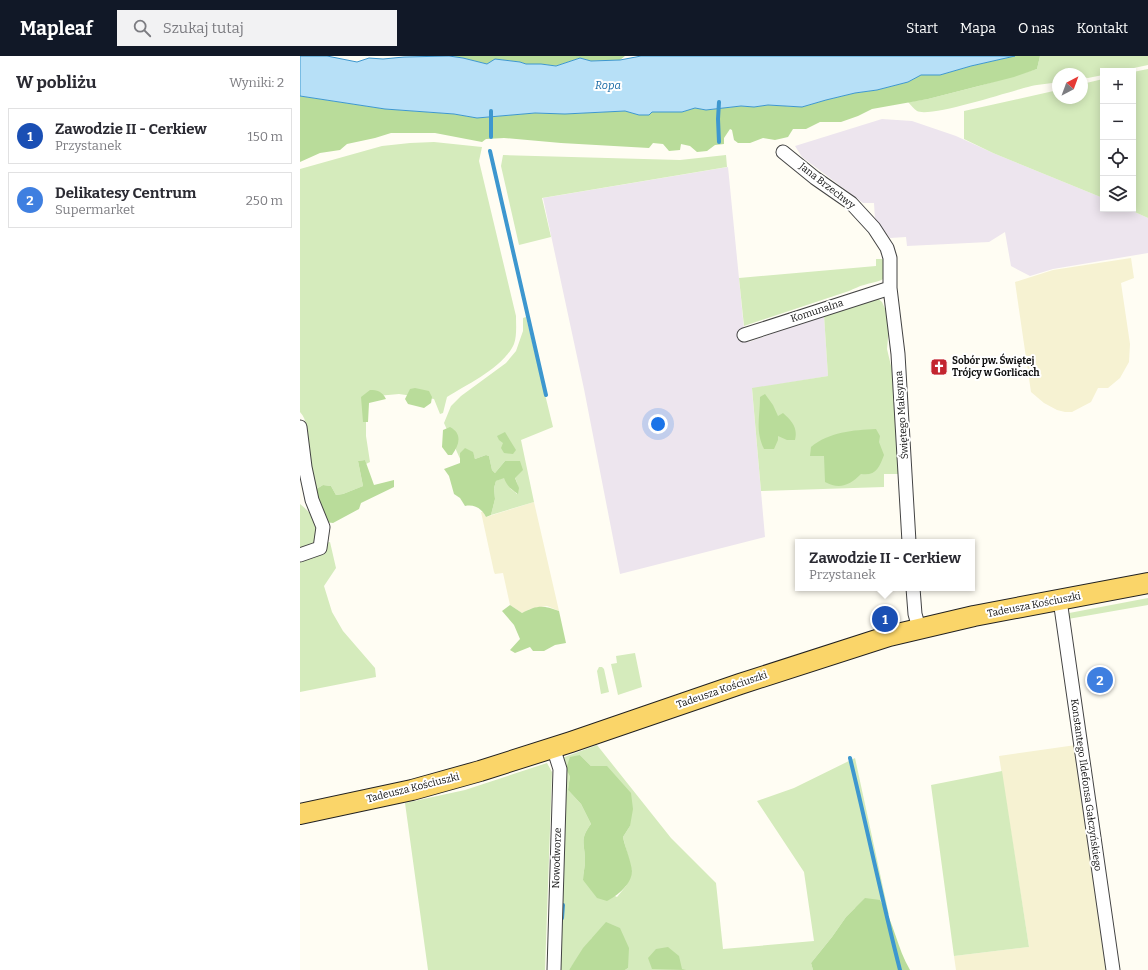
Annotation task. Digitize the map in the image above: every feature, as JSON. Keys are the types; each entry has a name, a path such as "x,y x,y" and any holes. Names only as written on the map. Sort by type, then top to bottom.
{"main road":[{"name":"Tadeusza Kościuszki","path":"300,814 412,790 480,771 865,643 919,628 1148,583"}],"street":[{"name":"Jana Brzechwy","path":"783,152 815,178 851,203 874,228 887,248 890,258 890,288"},
{"name":"Komunalna","path":"744,335 890,288"},
{"name":"Świętego Maksyma","path":"890,288 898,354 909,539"},
{"path":"300,427 305,467 312,500 323,527 320,548 300,555"},
{"path":"913,591 915,614 919,628"},
{"name":"Konstantego Ildefonsa Gałczyńskiego","path":"1060,600 1113,970"},
{"name":"Nowodworze","path":"553,747 560,769 554,970"}],"shaded area":[{"path":"882,119 912,121 956,136 993,153 1100,197 1100,212 1135,212 1148,218 1148,253 1053,269 1030,276 1011,266 1005,232 989,242 907,246 906,237 890,238 875,220 874,203 863,203 802,157 795,146"},
{"path":"728,167 745,339 749,342 824,315 828,376 752,389 765,537 620,574 584,389 543,198"},
{"path":"1131,258 1134,278 1121,283 1130,344 1129,362 1120,378 1108,388 1098,388 1091,402 1072,412 1057,410 1044,403 1031,392 1015,282 1053,270"},
{"path":"534,502 559,611 547,606 530,609 522,613 510,605 503,573 495,574 494,572 481,512 483,512 486,517"},
{"path":"1076,745 1108,970 956,970 954,956 1029,947 999,756"}],"green space":[{"path":"449,56 625,56 620,60 591,61 580,58 556,66 526,64 495,59 487,64"},
{"path":"1015,56 1040,56 1037,69 1014,77 928,99 872,109 841,122 820,122 806,129 793,129 788,137 775,140 763,138 750,143 738,143 734,140 732,130 730,129 724,138 724,144 715,145 707,151 697,152 690,146 681,144 680,150 669,151 663,144 653,143 649,148 504,138 486,139 482,142 435,133 391,133 347,144 340,150 320,153 300,162 300,96 385,109 454,114 477,118 535,113 565,114 625,111 639,115 652,112 682,112 695,108 706,110 768,105 802,107 855,93 877,90 908,82 921,75 940,75"},
{"path":"1040,56 1148,56 1148,65 1134,68 1100,68 1100,76 1088,78 1088,68 1052,68 1052,83 1031,86 953,108 925,112 917,111 908,102 928,99 979,86 1037,69"},
{"path":"1148,69 1148,218 1135,212 1136,212 1136,71"},
{"path":"1100,80 1100,197 993,153 964,139 964,111 1052,91 1052,104 1088,104 1088,83"},
{"path":"434,142 482,147 479,161 516,316 516,334 514,344 509,352 494,367 475,381 447,397 443,413 440,414 434,399 399,394 366,397 366,436 370,462 366,464 365,460 358,461 363,486 343,494 336,495 331,486 323,485 313,491 304,434 305,422 304,417 300,412 300,169 382,146"},
{"path":"503,155 680,160 726,155 727,167 542,198 551,237 519,245 501,166"},
{"path":"876,259 883,259 886,272 883,279 744,326 739,278 876,266"},
{"path":"876,297 882,302 886,311 890,333 887,349 892,370 901,474 884,474 884,487 761,491 752,388 828,376 824,315"},
{"path":"526,317 553,427 521,440 534,502 491,515 495,499 494,488 496,481 504,477 511,489 517,494 518,486 515,477 505,461 495,473 492,470 489,456 486,455 475,459 474,456 461,461 444,423 451,406 461,396 506,363 516,351 523,331 523,318"},
{"path":"415,388 429,391 432,397 431,403 424,408 408,404 405,399 410,389"},
{"path":"370,390 375,390 383,394 386,399 369,403 368,422 363,422 361,397"},
{"path":"765,394 773,405 778,416 783,413 792,422 796,432 795,440 787,440 778,436 774,449 764,449 760,436 760,397"},
{"path":"450,427 457,433 458,444 452,455 448,455 442,447 443,430"},
{"path":"876,429 880,436 879,442 884,455 876,470 870,474 861,474 853,481 840,486 835,486 825,482 824,456 810,456 811,447 833,435 850,431"},
{"path":"505,432 516,450 513,454 504,453 501,448 503,443 497,436"},
{"path":"465,448 473,452 475,459 486,455 489,456 492,470 495,473 505,461 520,461 523,470 515,478 519,488 518,494 506,483 504,478 496,481 494,488 495,499 491,515 486,517 478,508 465,506 460,498 454,494 449,476 444,469 460,463 460,453"},
{"path":"365,460 374,485 394,480 394,487 361,503 359,509 333,523 325,522 313,491 323,485 331,486 336,495 343,494 363,486 358,461"},
{"path":"300,504 313,518 316,532 314,545 300,551"},
{"path":"330,542 336,568 324,586 332,612 343,631 375,668 376,677 300,692 300,558 325,543"},
{"path":"1148,598 1148,605 1068,619 1064,614"},
{"path":"510,605 522,613 536,607 544,607 559,611 566,643 555,645 544,651 533,651 530,647 515,653 510,650 520,639 514,625 502,611"},
{"path":"635,653 642,687 618,695 611,664 617,663 616,656"},
{"path":"599,667 604,669 609,692 601,694 597,671"},
{"path":"597,745 671,838 716,883 723,949 814,941 804,872 757,801 794,788 855,758 889,915 880,900 855,908 846,917 811,963 813,970 625,970 628,968 592,938 569,970 556,970 562,758","holes":["580,755 591,766 630,826 623,837 632,872 626,886 617,897 583,880 585,861 584,838 587,829 591,824 581,804 568,790 570,776"]},
{"path":"580,755 591,766 607,766 631,793 633,809 630,826 623,837 632,871 631,876 627,885 607,901 597,898 583,880 585,861 584,838 587,829 591,824 581,804 568,790 570,776 566,769 570,757"},
{"path":"547,763 552,772 545,970 428,970 405,803 465,790"},
{"path":"1002,771 1029,947 954,956 931,785"},
{"path":"865,898 880,900 885,908 910,970 813,970 811,963 846,917"},
{"path":"606,922 620,928 629,948 628,968 625,970 569,970 583,948"},
{"path":"668,947 679,956 682,969 686,970 652,969 648,958 656,949"}],"water":[{"name":"Ropa","path":"300,56 327,56 357,62 369,58 383,59 449,56 487,64 495,59 526,64 556,66 580,58 591,61 620,60 641,56 1015,56 940,75 921,75 908,82 877,90 855,93 802,107 768,105 706,110 695,108 682,112 652,112 649,115 639,115 625,111 565,114 535,113 477,118 454,114 385,109 300,96"}],"waterway":[{"path":"719,102 719,142"},
{"path":"491,111 491,137"},
{"path":"490,151 546,395"},
{"path":"850,758 900,970"},
{"path":"562,918 563,905"}],"place":[{"name":"Sobór pw. Świętej Trójcy w Gorlicach","path":"939,367"},
{"name":"Zawodzie II - Cerkiew","path":"885,619"},
{"name":"Delikatesy Centrum","path":"1100,680"}]}
